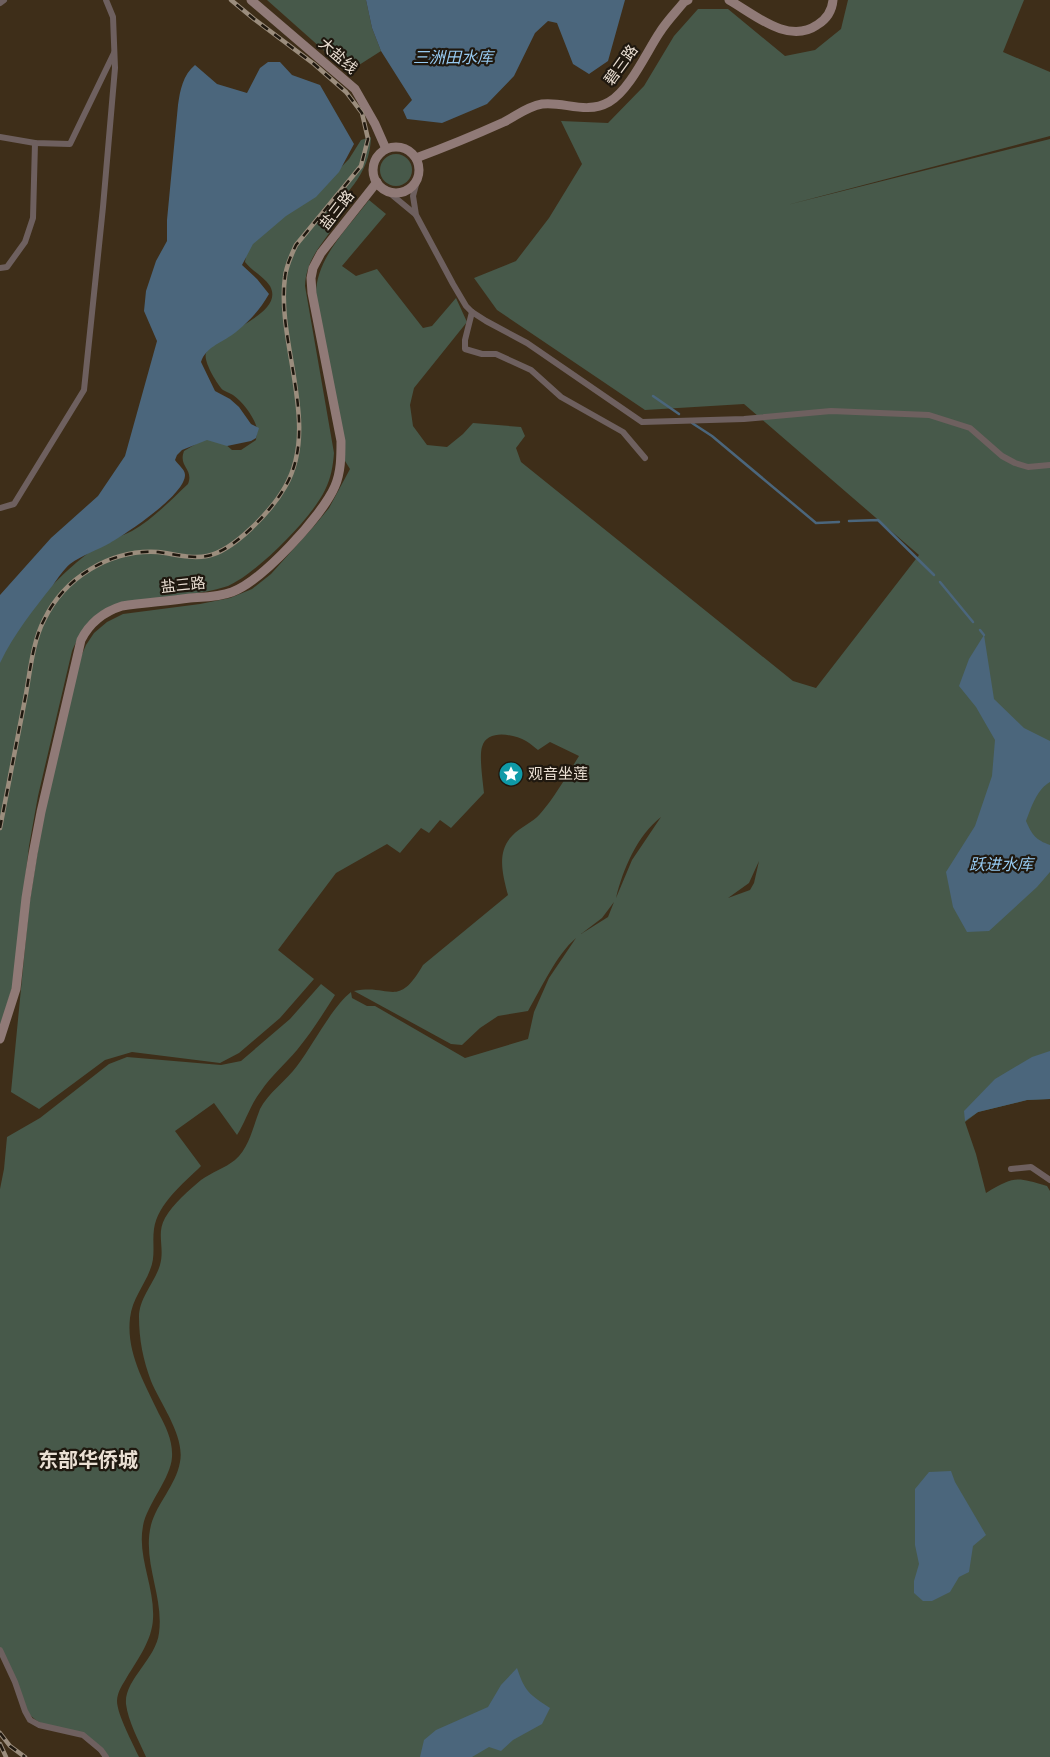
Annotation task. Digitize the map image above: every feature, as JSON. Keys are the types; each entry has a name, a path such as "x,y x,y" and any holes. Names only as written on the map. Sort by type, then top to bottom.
{"main road":[{"name":"大盐线","path":"251,0 355,90 375,124 386,149"},
{"name":"碧三路","path":"416,158 509,120 527,108 544,104 584,108 609,102 620,94 660,31 684,2 688,0"},
{"path":"729,0 784,31 802,32 816,27 826,19 833,0"},
{"path":"397,146 403,147 416,158 419,169 417,181 404,192 398,193 386,190 376,182 373,172 374,161 386,149 397,146"},
{"name":"盐三路","path":"0,1039 16,988 33,854 81,640 96,619 113,608 220,595 243,587 264,573 319,512 328,499 334,488 339,471 341,441 312,293 311,278 313,268 321,253 376,182"}],"street":[{"path":"0,3 4,0"},
{"path":"0,508 14,504 84,390 104,198 115,68 114,17 106,0"},
{"path":"0,137 35,143 70,144 115,52"},
{"path":"0,268 7,267 24,242 33,218 35,143"},
{"path":"417,181 413,196 416,215 456,291 472,312 527,343 642,422 744,418 831,411 930,415 970,428 1002,456 1014,463 1028,467 1050,465"},
{"path":"386,190 416,215"},
{"path":"472,312 465,340 465,349 482,354 496,354 531,370 561,397 623,432 645,458"},
{"path":"1011,1169 1031,1167 1050,1180"},
{"path":"0,1650 30,1720 39,1725 83,1735 106,1757"}],"green space":[{"path":"267,0 366,0 372,28 381,51 348,72"},
{"path":"848,0 1024,0 1003,52 1050,72 1050,136 787,205 1050,139 1050,1099 1027,1100 978,1112 965,1122 986,1193 1003,1183 1015,1180 1047,1186 1050,1191 1050,1757 146,1757 129,1717 126,1704 127,1695 130,1686 157,1643 160,1619 159,1606 151,1566 149,1539 151,1525 157,1509 178,1470 181,1452 176,1431 148,1373 140,1333 139,1317 142,1303 160,1265 162,1224 172,1208 191,1188 205,1177 231,1163 240,1155 248,1143 263,1103 297,1066 330,1016 351,992 352,998 367,1006 375,1006 465,1058 528,1039 534,1012 549,978 576,938 555,963 528,1011 498,1016 480,1028 462,1045 451,1044 354,991 367,989 393,992 406,987 423,965 508,895 502,864 502,857 507,842 515,833 540,814 556,793 579,756 550,742 538,750 528,742 514,736 495,735 489,737 481,751 484,793 451,828 440,820 429,833 421,828 400,853 387,844 336,873 278,950 314,979 280,1018 239,1053 220,1063 132,1052 105,1060 39,1109 11,1092 29,906 42,824 79,661 94,633 107,622 123,614 200,604 230,598 252,589 271,574 329,508 350,469 345,461 316,294 317,281 327,256 369,200 386,214 342,266 356,276 377,269 423,328 432,326 456,298 467,322 414,388 410,405 413,426 427,445 447,447 473,423 521,427 525,436 516,448 521,462 793,681 816,688 919,555 744,404 645,410 497,310 474,278 516,261 549,218 582,164 561,121 608,123 644,86 674,36 698,9 728,9 785,56 815,50 841,29","holes":["661,817 632,860 616,898 627,865 638,843","759,861 754,883 750,890 728,898 749,883","614,902 608,917 581,934 602,918"]},
{"path":"371,137 370,151 361,174 320,223 330,232 313,257 306,278 305,286 334,453 327,485 318,502 296,530 268,558 240,580 211,591 118,604 95,616 80,635 72,651 38,796 29,846 13,985 0,1027 0,659 28,614 63,574 96,548 132,531 147,521 188,484 189,475 183,461 184,451 206,438 224,443 232,450 241,450 256,440 256,425 251,415 237,398 220,387 208,367 206,353 222,337 259,315 268,306 272,297 270,286 245,262 247,249 260,235 320,189 349,159 361,140"},
{"path":"396,154 402,155 407,159 411,164 411,176 407,181 402,185 396,186 390,185 385,181 381,176 380,170 381,164 385,159 390,155"},
{"path":"321,984 335,995 302,1044 257,1096 237,1135 214,1103 175,1131 201,1166 172,1194 160,1211 154,1229 152,1265 133,1305 130,1318 131,1344 134,1356 166,1429 172,1451 168,1474 149,1509 143,1526 142,1549 153,1607 152,1627 144,1649 122,1685 117,1698 120,1713 139,1757 104,1757 84,1738 74,1733 45,1725 32,1717 26,1710 0,1648 0,1189 7,1137 40,1118 109,1064 127,1057 221,1065 241,1061 290,1019"}],"water":[{"name":"三洲田水库","path":"366,0 625,0 608,61 589,74 573,64 557,23 548,21 535,33 514,76 487,104 442,123 407,119 403,110 412,100 381,51 372,28"},
{"path":"268,62 280,62 292,75 320,85 354,144 339,172 316,197 286,216 253,244 242,265 269,294 250,319 236,332 211,348 201,362 215,391 230,399 239,407 251,424 259,428 256,438 251,441 227,446 207,440 182,450 175,460 183,469 185,475 176,493 154,513 129,531 70,564 24,622 0,663 0,595 51,538 98,496 125,456 157,341 144,311 146,291 156,261 167,241 167,220 178,105 185,78 195,65 217,84 247,93 260,68"},
{"name":"跃进水库","path":"984,635 994,699 1024,728 1050,741 1050,782 1041,789 1026,821 1035,836 1050,845 1050,872 1037,887 989,931 967,932 953,907 946,872 975,826 992,776 995,740 976,707 959,686 969,659"},
{"path":"1050,1051 1050,1099 1027,1100 978,1112 965,1121 964,1111 995,1079 1032,1057"},
{"path":"951,1471 955,1482 986,1535 973,1546 969,1572 959,1577 950,1592 932,1601 923,1601 914,1593 914,1581 919,1564 915,1545 915,1489 929,1472"},
{"path":"517,1668 525,1688 550,1708 542,1724 513,1740 501,1751 489,1747 472,1757 420,1757 424,1740 436,1730 488,1707 501,1685"}],"waterway":[{"path":"653,396 679,414"},
{"path":"692,423 712,436 816,523 839,522"},
{"path":"849,521 878,520 934,575"},
{"path":"940,582 973,622"},
{"path":"980,630 984,635"}],"railway":[{"path":"0,828 40,628 53,605 64,591 90,569 123,555 140,552 158,552 188,557 201,557 218,553 240,538 262,518 285,487 295,463 299,438 298,411 286,329 284,302 286,269 296,245 361,166 368,139 362,113 346,92 314,64 231,0"},
{"path":"0,1733 10,1746 25,1757"},
{"path":"0,1744 6,1757"}],"place":[{"name":"观音坐莲","path":"511,774"}],"district":[{"name":"东部华侨城","path":"88,1460"}]}
